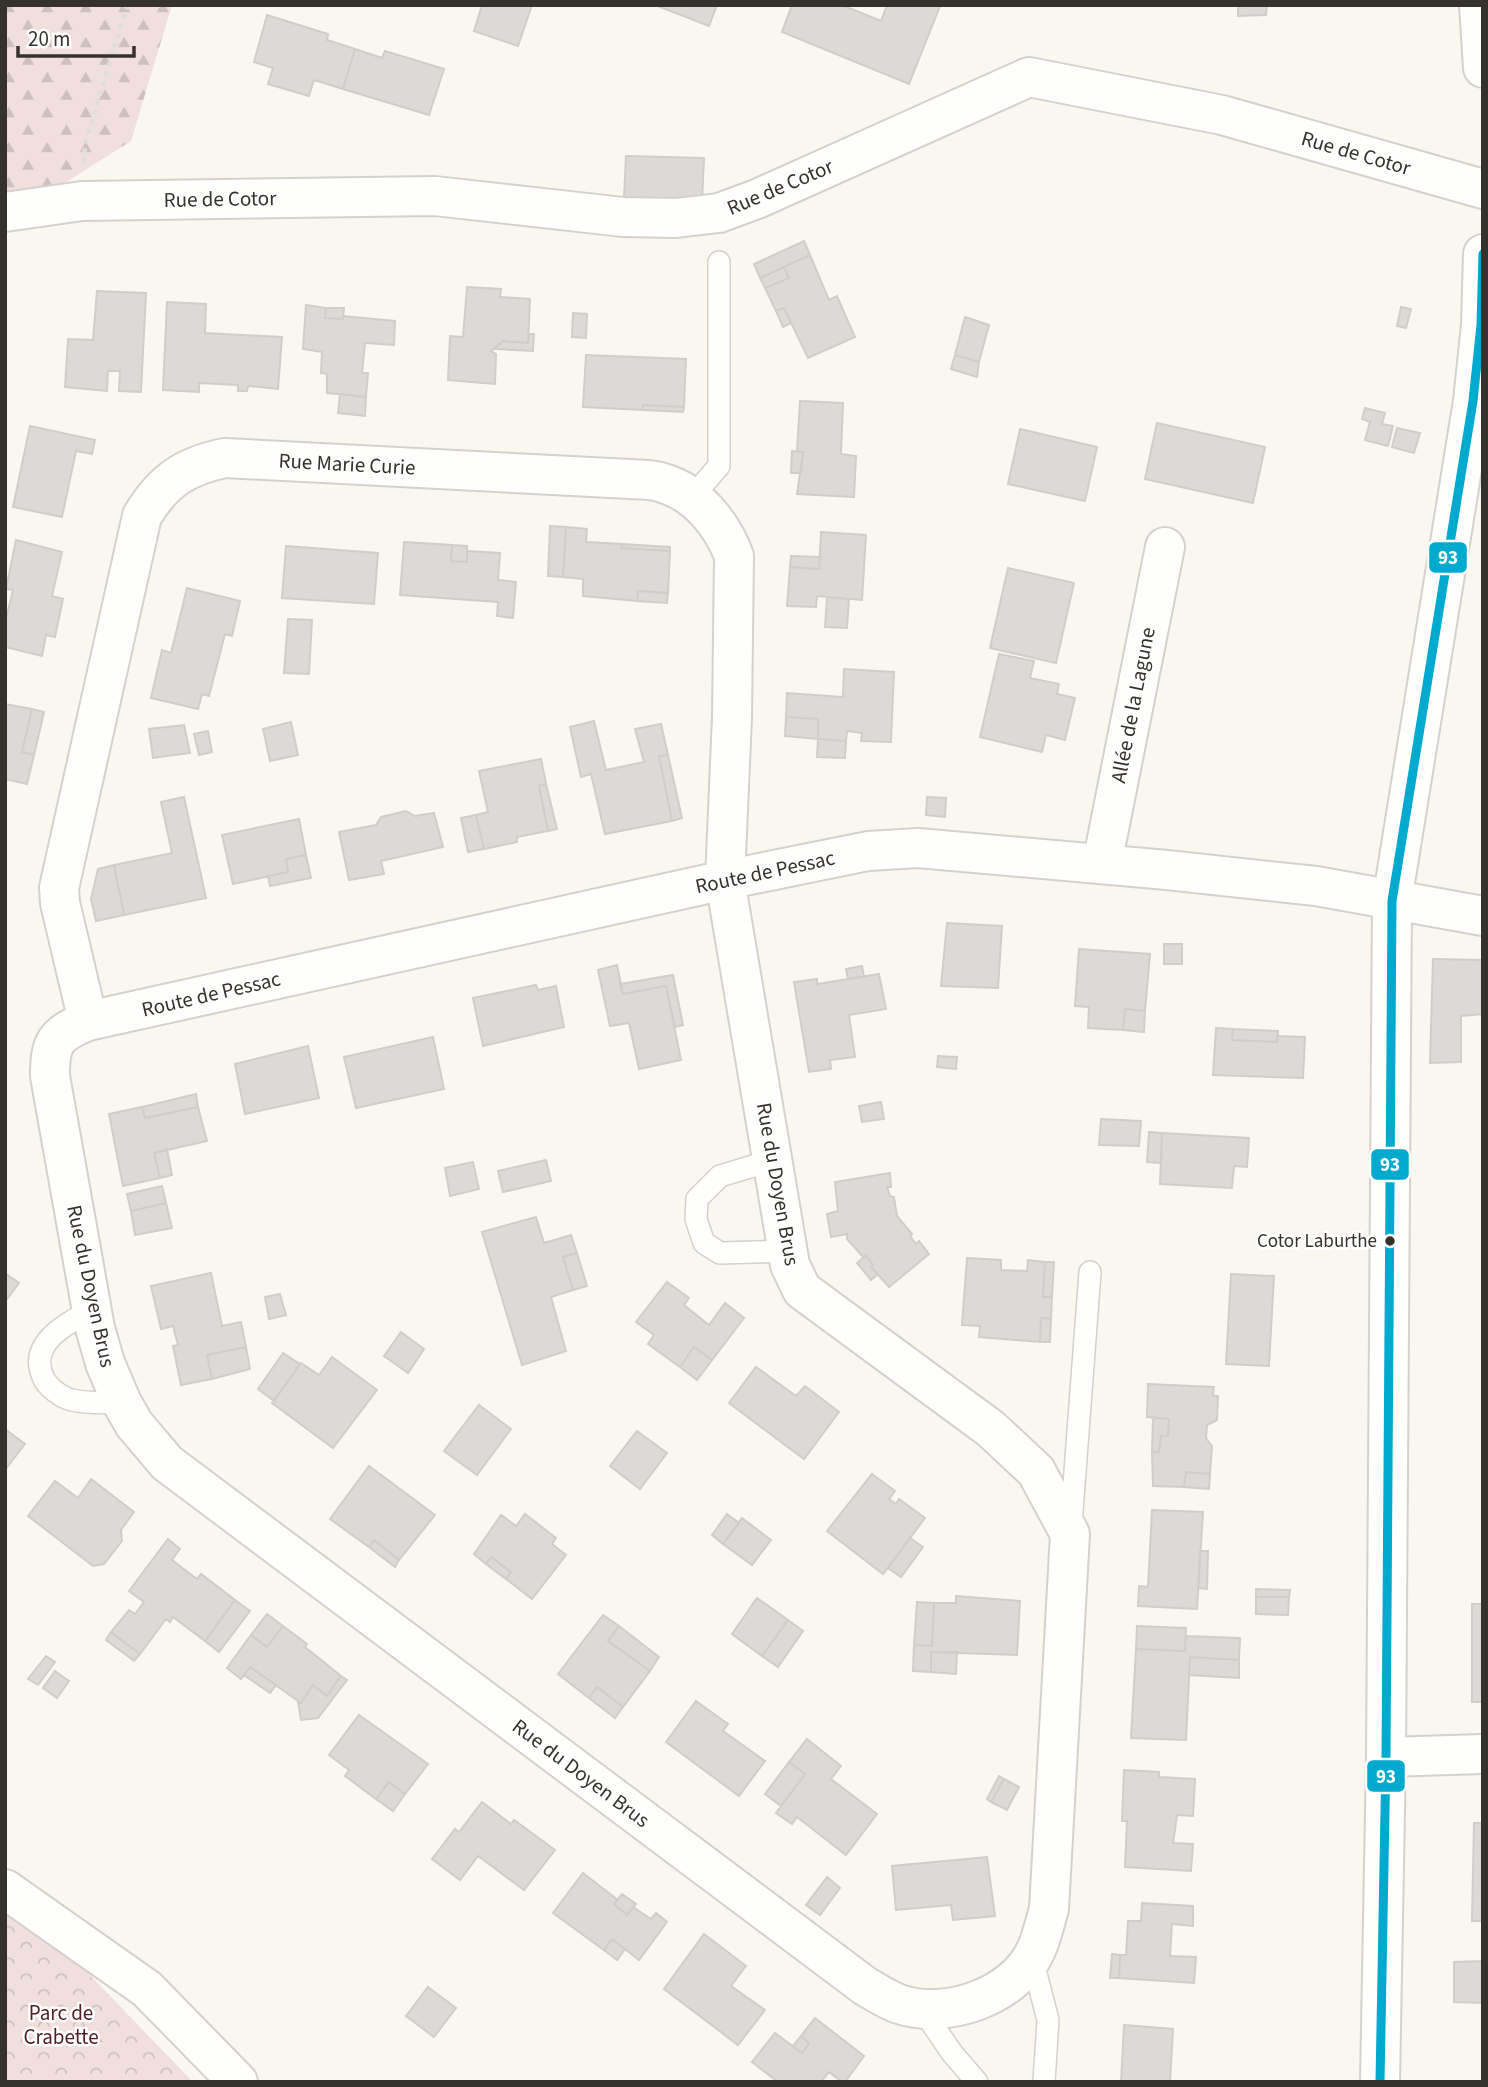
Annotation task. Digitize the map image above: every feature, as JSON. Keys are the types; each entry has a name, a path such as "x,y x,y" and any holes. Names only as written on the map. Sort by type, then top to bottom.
{"street":[{"path":"1479,5 1483,68"},
{"name":"Rue de Cotor","path":"5,212 82,201 435,196 623,217 676,218 719,214 1029,76 1222,116 1483,189"},
{"path":"1380,2082 1386,1757 1392,901 1473,401 1483,254"},
{"name":"Rue Marie Curie","path":"74,1028 59,888 142,516 170,481 191,468 225,458 630,479 661,482 692,497 719,526 734,556 732,717 725,880"},
{"name":"Allée de la Lagune","path":"1102,864 1165,547"},
{"name":"Route de Pessac","path":"74,1028 725,880 868,851 918,848 1316,886 1483,916"},
{"name":"Rue du Doyen Brus","path":"74,1028 50,1050 50,1076 92,1310 105,1363 122,1403 134,1424 167,1463 865,1986 898,2004 922,2009 953,2008 976,2000 1022,1972 1032,1958 1049,1909 1070,1534 1036,1471 991,1429 802,1290 790,1265 725,880"},
{"path":"1386,1757 1483,1754"},
{"path":"5,1889 147,1989 238,2082"}],"lane":[{"path":"692,497 719,466 719,262"},
{"path":"773,1160 720,1176 697,1199 696,1219 704,1243 720,1253 788,1251"},
{"name":"Rue du Doyen Brus","path":"1070,1534 1090,1272"},
{"path":"92,1310 62,1326 41,1350 38,1366 46,1384 71,1400 122,1403"},
{"path":"1032,1958 1048,2020 1044,2082"},
{"path":"922,2009 952,2053 977,2082"}],"path":[{"path":"82,201 85,144 127,5"}],"green space":[{"path":"5,5 172,5 131,141 5,221"},
{"name":"Parc de Crabette","path":"5,1887 193,2082 5,2082"}],"building":[{"path":"482,5 532,5 518,46 474,31"},
{"path":"655,5 717,5 709,26"},
{"path":"792,5 842,5 881,21 887,5 940,6 909,84 782,32"},
{"path":"1238,5 1267,5 1266,15 1238,16"},
{"path":"267,15 328,34 327,40 355,49 343,89 314,80 309,96 268,84 273,68 254,62"},
{"path":"355,49 382,58 385,51 444,69 429,115 343,89"},
{"path":"626,156 704,158 702,202 624,198"},
{"path":"804,241 810,255 760,278 754,264"},
{"path":"810,255 829,300 837,296 855,337 808,358 784,308 776,311 765,288 789,278 784,267"},
{"path":"784,267 789,278 765,288 760,278"},
{"path":"467,287 501,289 500,297 530,299 528,343 503,341 491,351 496,354 495,384 448,380 450,336 463,337"},
{"path":"97,291 146,293 141,392 119,391 120,371 108,371 107,391 65,387 68,339 93,340"},
{"path":"167,302 206,304 205,333 282,337 278,389 248,386 247,391 238,391 238,385 199,383 199,392 163,390"},
{"path":"306,305 326,308 325,318 343,319 343,316 395,321 394,345 365,343 362,373 368,373 366,397 327,393 327,374 321,373 322,352 303,349"},
{"path":"1401,307 1411,309 1406,328 1397,326"},
{"path":"326,308 344,308 343,319 325,318"},
{"path":"784,308 791,323 783,327 776,311"},
{"path":"573,313 587,314 586,338 572,337"},
{"path":"965,317 989,325 979,362 955,355"},
{"path":"529,334 534,334 533,351 494,349 503,341 528,343"},
{"path":"586,355 686,359 684,407 643,405 643,410 583,407"},
{"path":"955,355 979,362 977,377 951,369"},
{"path":"340,394 366,397 365,416 338,413"},
{"path":"800,401 843,403 841,454 856,456 854,497 797,494 803,452 797,451"},
{"path":"643,405 684,407 683,412 643,410"},
{"path":"1365,408 1385,413 1382,424 1393,426 1388,446 1365,440 1370,422 1362,419"},
{"path":"1157,423 1265,447 1253,503 1145,479"},
{"path":"30,426 95,440 92,454 76,451 62,517 13,507"},
{"path":"1397,428 1420,433 1414,453 1392,447"},
{"path":"1020,429 1097,447 1085,501 1008,484"},
{"path":"792,451 803,452 801,473 791,473"},
{"path":"550,526 566,527 563,577 548,576"},
{"path":"566,527 587,529 586,542 622,544 621,548 670,551 668,593 638,591 637,601 583,596 583,579 563,577"},
{"path":"821,532 866,535 862,600 817,596 816,607 787,606 790,567 819,569"},
{"path":"16,540 62,552 52,596 63,599 55,637 46,635 42,656 5,647 5,623 13,590 6,589"},
{"path":"404,542 452,545 451,561 467,562 467,551 500,553 498,580 516,582 513,618 497,616 498,602 400,595"},
{"path":"622,544 670,547 670,551 621,548"},
{"path":"452,545 467,546 467,562 451,561"},
{"path":"286,546 378,553 374,604 282,598"},
{"path":"791,556 820,557 819,569 790,567"},
{"path":"1008,568 1074,583 1056,663 990,648"},
{"path":"187,588 240,601 232,636 225,634 209,696 202,694 198,709 151,698 162,650 171,653"},
{"path":"638,591 668,593 667,603 637,601"},
{"path":"827,597 849,599 847,628 825,627"},
{"path":"288,619 312,620 309,674 284,673"},
{"path":"999,654 1034,661 1030,678 1059,684 1057,694 1075,698 1065,740 1046,735 1042,752 980,737"},
{"path":"844,669 894,672 891,742 861,741 862,733 847,731 846,741 818,739 818,719 786,717 787,693 843,697"},
{"path":"5,704 32,709 22,752 34,755 27,784 5,779"},
{"path":"32,709 44,712 34,755 22,752"},
{"path":"786,717 818,719 818,739 785,736"},
{"path":"594,721 606,770 644,762 635,729 661,724 668,755 659,756 672,821 605,834 591,774 581,777 570,727"},
{"path":"291,722 298,755 270,761 263,729"},
{"path":"184,725 190,753 153,758 149,729"},
{"path":"208,731 212,752 199,755 194,734"},
{"path":"818,739 846,741 845,758 817,757"},
{"path":"668,755 682,818 672,821 659,756"},
{"path":"541,759 546,784 539,786 548,831 517,837 517,842 484,849 476,815 488,812 479,771"},
{"path":"546,784 557,829 548,831 539,786"},
{"path":"184,797 206,898 124,915 114,865 172,853 161,802"},
{"path":"927,797 946,798 945,817 926,815"},
{"path":"406,811 415,816 434,813 443,847 381,861 384,874 349,880 339,832 376,825 381,817"},
{"path":"476,815 484,849 468,852 461,818"},
{"path":"299,819 306,855 286,859 288,872 233,884 222,835"},
{"path":"306,855 311,878 270,886 268,876 288,872 286,859"},
{"path":"114,865 124,915 96,921 91,899 98,869"},
{"path":"947,923 1002,926 998,988 941,986"},
{"path":"1164,944 1182,944 1182,964 1164,964"},
{"path":"1079,949 1150,954 1145,1011 1125,1009 1123,1030 1088,1028 1089,1007 1075,1006"},
{"path":"1433,959 1483,960 1483,1014 1461,1016 1461,1062 1430,1063"},
{"path":"617,965 623,994 666,986 681,1060 639,1069 629,1023 610,1026 598,970"},
{"path":"862,966 864,977 848,979 846,969"},
{"path":"879,974 886,1009 849,1015 855,1057 830,1060 831,1069 809,1072 794,982 817,979 817,984"},
{"path":"673,975 683,1025 675,1027 666,986 623,994 620,984"},
{"path":"536,985 538,990 556,986 564,1027 483,1046 473,998"},
{"path":"1125,1009 1145,1011 1144,1032 1123,1030"},
{"path":"1216,1028 1233,1029 1232,1040 1277,1042 1277,1036 1305,1037 1303,1078 1213,1075"},
{"path":"1233,1029 1278,1031 1277,1042 1232,1040"},
{"path":"433,1037 444,1089 356,1108 344,1057"},
{"path":"308,1046 319,1098 245,1114 235,1064"},
{"path":"938,1056 957,1057 956,1069 937,1067"},
{"path":"196,1094 198,1107 145,1118 142,1107"},
{"path":"881,1102 884,1119 862,1122 859,1106"},
{"path":"142,1107 145,1118 198,1107 207,1141 154,1153 160,1178 123,1186 109,1114"},
{"path":"1101,1119 1141,1121 1139,1146 1099,1145"},
{"path":"1149,1132 1162,1133 1161,1163 1147,1162"},
{"path":"1162,1133 1249,1138 1247,1167 1234,1166 1232,1188 1160,1184"},
{"path":"167,1149 172,1175 160,1178 154,1153"},
{"path":"546,1160 551,1181 503,1192 498,1171"},
{"path":"473,1162 479,1189 450,1196 445,1168"},
{"path":"890,1173 891,1187 887,1187 890,1196 894,1197 897,1216 912,1234 910,1236 916,1244 919,1241 929,1254 889,1287 871,1267 873,1265 866,1255 863,1257 847,1239 847,1234 831,1237 827,1214 838,1211 835,1182"},
{"path":"162,1186 166,1203 131,1211 127,1194"},
{"path":"166,1203 172,1228 135,1235 131,1211"},
{"path":"536,1217 544,1243 571,1235 577,1253 563,1257 573,1290 551,1297 566,1351 522,1365 482,1232"},
{"path":"577,1253 587,1286 573,1290 563,1257"},
{"path":"866,1255 873,1265 871,1267 878,1274 871,1280 857,1263"},
{"path":"967,1258 1001,1260 1001,1270 1027,1271 1028,1260 1045,1262 1043,1297 1052,1297 1051,1319 1041,1318 1040,1342 979,1337 980,1326 962,1325"},
{"path":"1045,1262 1054,1262 1052,1297 1043,1297"},
{"path":"5,1273 19,1283 5,1302"},
{"path":"211,1273 222,1326 241,1322 246,1347 207,1355 212,1379 181,1385 173,1346 178,1345 173,1326 161,1329 151,1286"},
{"path":"1231,1274 1274,1276 1269,1366 1226,1364"},
{"path":"667,1282 689,1298 684,1305 709,1325 725,1303 744,1318 712,1360 694,1347 680,1367 648,1344 654,1335 636,1322"},
{"path":"280,1294 286,1315 269,1319 265,1297"},
{"path":"1041,1318 1051,1319 1050,1342 1040,1342"},
{"path":"401,1332 424,1349 408,1373 384,1356"},
{"path":"246,1347 250,1369 212,1379 207,1355"},
{"path":"694,1347 712,1360 697,1380 680,1367"},
{"path":"283,1353 300,1364 274,1401 258,1389"},
{"path":"332,1357 377,1390 333,1448 272,1403 301,1363 319,1375"},
{"path":"756,1367 796,1396 805,1386 839,1412 804,1459 729,1403"},
{"path":"1148,1384 1214,1387 1213,1396 1218,1396 1217,1420 1207,1425 1206,1438 1212,1446 1210,1474 1186,1472 1184,1487 1153,1486 1152,1452 1159,1452 1161,1436 1168,1436 1169,1419 1147,1417"},
{"path":"479,1405 511,1429 477,1475 444,1451"},
{"path":"1153,1418 1169,1419 1168,1436 1161,1436 1159,1452 1152,1452"},
{"path":"5,1429 25,1444 5,1470"},
{"path":"637,1431 667,1453 640,1489 610,1466"},
{"path":"369,1466 435,1515 399,1560 374,1540 369,1547 330,1519"},
{"path":"1186,1472 1210,1474 1209,1489 1184,1487"},
{"path":"872,1474 895,1491 889,1499 896,1504 899,1499 925,1518 883,1574 827,1531"},
{"path":"91,1479 134,1512 121,1530 122,1541 104,1564 93,1566 28,1516 55,1481 78,1498"},
{"path":"1152,1510 1203,1512 1197,1609 1138,1606 1139,1586 1148,1587"},
{"path":"525,1514 556,1538 552,1544 566,1555 532,1599 506,1579 511,1572 491,1557 486,1564 474,1554 501,1515 516,1526"},
{"path":"727,1514 739,1523 723,1544 712,1535"},
{"path":"742,1518 771,1540 752,1565 723,1544"},
{"path":"910,1538 923,1547 901,1577 888,1568"},
{"path":"168,1539 180,1549 172,1560 197,1579 201,1574 235,1600 205,1641 173,1617 170,1622 166,1619 140,1654 111,1632 129,1610 135,1614 144,1602 129,1591"},
{"path":"374,1540 399,1560 395,1567 369,1547"},
{"path":"1200,1551 1208,1551 1207,1589 1198,1588"},
{"path":"491,1557 511,1572 506,1579 486,1564"},
{"path":"1256,1589 1290,1590 1289,1597 1256,1597"},
{"path":"956,1596 1020,1601 1017,1655 931,1652 931,1672 913,1671 914,1645 932,1646 934,1603 956,1603"},
{"path":"1256,1597 1289,1597 1288,1615 1256,1614"},
{"path":"757,1598 788,1620 762,1656 732,1634"},
{"path":"235,1600 250,1611 219,1652 205,1641"},
{"path":"917,1602 934,1603 932,1646 914,1645"},
{"path":"1472,1604 1483,1604 1483,1702 1472,1702"},
{"path":"267,1614 283,1626 267,1647 251,1635"},
{"path":"603,1615 619,1626 608,1641 650,1671 623,1707 597,1687 589,1698 558,1674"},
{"path":"788,1620 803,1631 778,1667 762,1656"},
{"path":"283,1626 341,1676 327,1696 313,1685 301,1703 250,1667 241,1679 227,1668 251,1635 267,1647"},
{"path":"619,1626 659,1657 650,1671 608,1641"},
{"path":"1137,1626 1186,1628 1185,1651 1136,1649"},
{"path":"111,1632 140,1654 134,1661 106,1640"},
{"path":"1186,1636 1240,1638 1239,1660 1190,1657 1186,1740 1131,1738 1136,1649 1185,1651"},
{"path":"931,1652 957,1652 956,1674 931,1672"},
{"path":"46,1656 55,1662 38,1685 28,1679"},
{"path":"1190,1657 1239,1660 1239,1678 1189,1675"},
{"path":"250,1667 276,1685 270,1693 244,1675"},
{"path":"55,1671 69,1681 57,1698 43,1688"},
{"path":"341,1676 347,1680 318,1718 301,1720 298,1702 301,1703 313,1685 327,1696"},
{"path":"597,1687 623,1707 615,1718 589,1698"},
{"path":"696,1701 728,1724 723,1731 765,1761 739,1796 666,1742"},
{"path":"359,1715 428,1764 405,1794 389,1782 376,1799 345,1776 349,1770 329,1755"},
{"path":"807,1739 841,1766 831,1779 877,1814 846,1855 797,1817 792,1824 776,1813 805,1774 789,1762"},
{"path":"789,1762 805,1774 781,1806 765,1794"},
{"path":"1124,1770 1159,1772 1159,1777 1195,1779 1193,1816 1177,1815 1173,1843 1193,1844 1191,1871 1125,1867 1127,1821 1122,1821"},
{"path":"999,1776 1004,1779 991,1802 987,1799"},
{"path":"1004,1779 1019,1787 1007,1810 991,1802"},
{"path":"389,1782 405,1794 393,1811 376,1799"},
{"path":"482,1802 511,1824 514,1820 555,1850 524,1890 478,1856 460,1880 432,1859 455,1829 459,1832"},
{"path":"1474,1823 1483,1823 1483,1921 1472,1921"},
{"path":"987,1857 995,1916 953,1920 951,1905 896,1910 892,1866"},
{"path":"583,1873 618,1900 614,1904 627,1915 633,1907 651,1919 656,1913 667,1922 639,1960 612,1939 604,1950 553,1913"},
{"path":"827,1877 840,1888 820,1915 806,1905"},
{"path":"622,1894 636,1904 627,1915 614,1904"},
{"path":"1142,1903 1193,1906 1193,1926 1172,1924 1170,1956 1196,1957 1194,1983 1119,1978 1120,1955 1126,1955 1128,1921 1141,1921"},
{"path":"704,1934 746,1966 731,1986 765,2010 738,2045 664,1989"},
{"path":"612,1939 625,1949 617,1960 604,1950"},
{"path":"1112,1954 1120,1955 1119,1978 1110,1978"},
{"path":"1483,1961 1483,2003 1454,2002 1454,1962"},
{"path":"428,1987 456,2008 434,2037 406,2016"},
{"path":"815,2018 864,2056 845,2082 829,2072 821,2082 778,2082 752,2062 775,2033 802,2053 809,2043 801,2036"},
{"path":"1124,2025 1173,2029 1170,2082 1121,2082"},
{"path":"801,2036 809,2043 802,2053 793,2046"}],"transit line":[{"name":"93","path":"1380,2082 1386,1757 1392,901 1473,401 1481,325 1483,254"}],"place":[{"name":"Cotor Laburthe","path":"1390,1241"}]}
